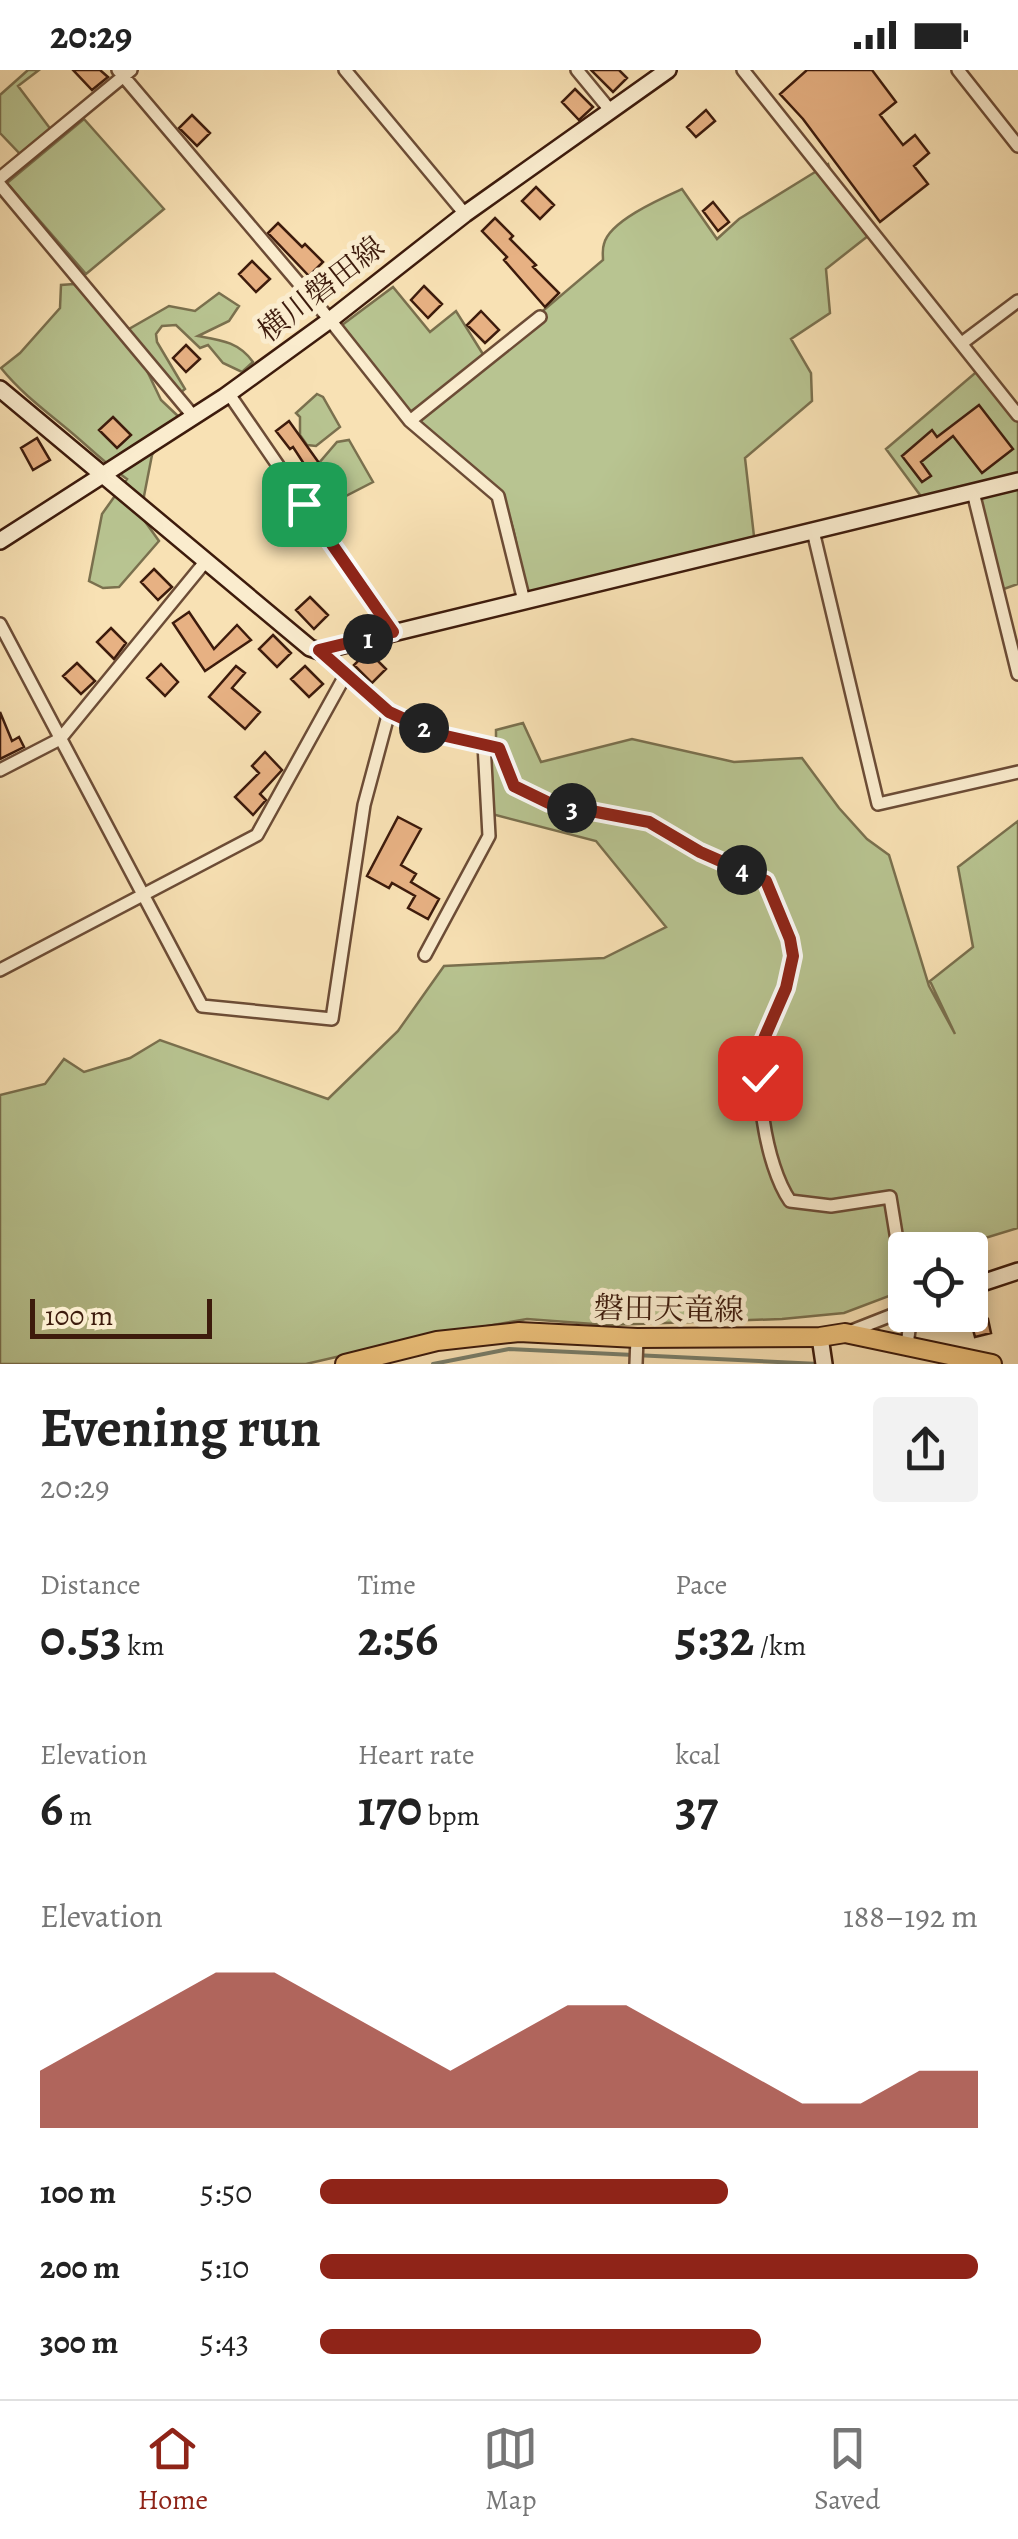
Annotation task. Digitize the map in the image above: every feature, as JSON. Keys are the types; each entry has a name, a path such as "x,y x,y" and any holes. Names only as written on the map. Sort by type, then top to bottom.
{"main road":[{"name":"磐田天竜線","path":"346,1364 437,1342 519,1332 637,1338 820,1337 845,1333 987,1363"}],"street":[{"path":"345,70 465,214"},
{"path":"577,70 610,110"},
{"name":"横川磐田線","path":"0,541 228,394 465,214 668,70"},
{"path":"744,70 1018,416"},
{"path":"958,70 1018,146"},
{"path":"194,416 0,182 124,72 410,421 498,496 524,601"},
{"path":"962,343 1018,301"},
{"path":"410,421 540,317"},
{"path":"0,389 310,648 319,650 1018,481"},
{"path":"228,394 393,632"},
{"path":"973,492 1018,674"},
{"path":"813,530 878,804 1018,772"},
{"path":"0,770 60,739 205,562"},
{"path":"0,624 202,1006 332,1019 364,804 389,712"},
{"path":"319,650 389,712 437,734 499,748 514,786 549,803 649,822 700,852 766,881 793,956 786,988 763,1041 760,1078 766,1133 781,1188 790,1201 812,1206 890,1197 896,1232"},
{"path":"0,970 257,835 346,674"},
{"path":"425,955 489,836 484,744"},
{"path":"988,1281 1018,1271"},
{"path":"845,1333 888,1317"},
{"path":"906,1345 908,1332"},
{"path":"820,1337 824,1364"},
{"path":"636,1364 637,1338"}],"green space":[{"path":"28,70 39,70 18,86 52,131 22,156 0,133 0,95"},
{"path":"84,119 164,209 86,274 7,183"},
{"path":"828,164 836,186 873,232 826,269 830,313 791,339 811,373 812,401 745,458 755,545 523,594 514,531 500,496 410,421 469,372 410,412 338,328 393,287 430,332 456,311 486,359 603,260 608,235 637,211 682,189 717,239 739,219"},
{"path":"74,284 129,339 129,329 169,306 195,311 219,293 239,306 229,321 198,336 236,346 253,362 242,372 223,363 208,345 200,348 176,325 162,326 156,334 157,342 185,389 180,393 137,350 161,400 179,417 152,455 144,496 144,520 159,541 119,587 103,588 89,581 102,514 127,479 35,402 1,368 20,353 60,308 61,285"},
{"path":"981,368 1018,415 1018,584 998,591 973,493 926,503 886,449"},
{"path":"317,394 323,397 340,427 316,446 307,445 300,435 300,417 296,413"},
{"path":"349,440 373,482 338,500 319,463 337,442"},
{"path":"523,723 541,762 632,739 734,762 802,758 839,808 867,839 889,855 929,986 955,1034 930,981 973,947 958,867 1018,821 1018,1228 988,1237 988,1232 888,1232 888,1296 844,1313 607,1325 527,1319 306,1364 0,1364 0,1095 45,1084 64,1059 84,1072 130,1058 160,1040 328,1099 398,1031 444,966 604,958 666,927 596,841 488,813 484,744 496,746 496,730"}],"building":[{"path":"73,70 100,70 108,77 92,90"},
{"path":"591,70 619,70 627,78 613,92"},
{"path":"807,70 872,70 896,102 880,115 903,145 915,135 929,153 914,166 928,184 880,222 780,94"},
{"path":"575,89 593,107 579,120 562,102"},
{"path":"706,110 715,121 696,137 687,127"},
{"path":"192,115 210,133 197,146 179,128"},
{"path":"536,187 554,205 540,219 522,201"},
{"path":"713,202 729,222 718,231 703,211"},
{"path":"495,218 559,293 545,307 482,231"},
{"path":"278,223 323,262 309,276 268,233"},
{"path":"252,261 270,279 256,292 239,274"},
{"path":"424,286 442,304 428,318 411,300"},
{"path":"481,311 499,330 485,343 467,325"},
{"path":"186,345 200,359 186,372 173,358"},
{"path":"979,405 1013,449 982,473 953,436 921,462 931,476 922,482 902,456 932,430 937,437"},
{"path":"113,417 131,435 117,448 99,430"},
{"path":"289,421 319,463 308,470 276,431"},
{"path":"37,438 50,460 33,470 21,448"},
{"path":"316,478 329,498 317,505 304,486"},
{"path":"154,569 172,587 158,600 141,582"},
{"path":"310,597 328,615 314,629 296,610"},
{"path":"189,612 214,649 237,625 251,640 205,671 173,623"},
{"path":"111,628 126,643 114,659 97,642"},
{"path":"273,635 291,653 277,667 259,649"},
{"path":"368,651 386,669 372,683 354,665"},
{"path":"77,663 95,681 81,694 63,676"},
{"path":"161,664 178,682 165,696 147,678"},
{"path":"236,666 245,673 232,688 260,712 245,729 209,697"},
{"path":"305,666 323,684 309,697 291,679"},
{"path":"0,712 12,741 19,737 24,747 0,759"},
{"path":"265,752 282,770 260,794 266,800 253,815 235,797 259,773 252,766"},
{"path":"398,817 421,829 401,865 416,874 411,882 439,899 428,919 408,908 415,896 392,883 389,888 367,876"},
{"path":"988,1319 991,1333 975,1337 974,1332 988,1332"}],"waterway":[{"path":"433,1364 509,1349 819,1364"}],"route":[{"path":"304,504 393,632 319,650 389,712 437,734 499,748 514,786 549,803 649,822 700,852 766,881 793,956 786,988 763,1041 760,1078"}]}
